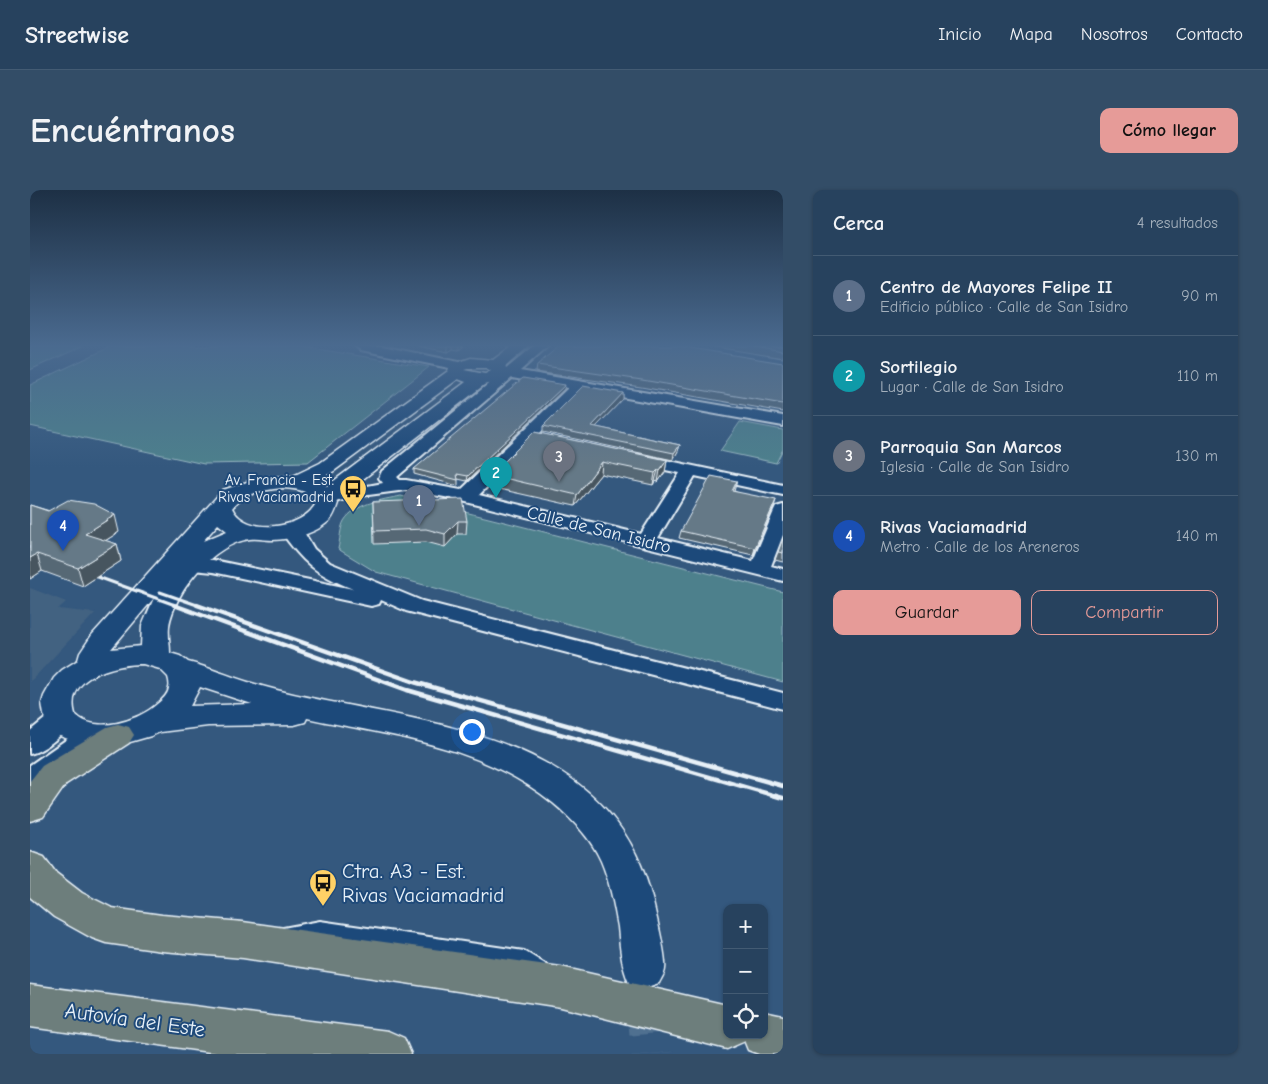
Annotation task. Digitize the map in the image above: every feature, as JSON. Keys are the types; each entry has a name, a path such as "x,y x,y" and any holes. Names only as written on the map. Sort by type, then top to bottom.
{"highway":[{"path":"30,808 54,775 105,735"},
{"path":"30,868 42,884 68,905 106,924 162,933 244,940 561,987 723,1025"},
{"name":"Autovía del Este","path":"30,1006 388,1054"},
{"path":"768,1035 783,1038"}],"street":[{"path":"295,483 327,467 435,386"},
{"path":"325,498 477,386"},
{"path":"395,486 388,478 388,475 482,386"},
{"path":"464,497 475,489 578,386"},
{"path":"590,386 783,421"},
{"path":"529,436 548,440"},
{"path":"625,456 783,490"},
{"path":"646,541 690,470"},
{"path":"92,665 94,652 102,641 188,542 221,508 228,497 249,486 270,482 295,483 314,488 325,498 325,511 318,519 290,530 253,532 239,528 228,523 222,516 221,508"},
{"name":"Calle de San Isidro","path":"325,498 406,485 464,497 783,574"},
{"path":"760,569 783,511"},
{"path":"290,530 298,538 306,552 323,567 414,606"},
{"path":"253,532 219,542 204,550 180,576 160,611 154,629 168,663 185,681 183,694 174,708 158,721 139,730 105,735 74,729 61,719 57,703 62,690 76,675 92,665 128,655 168,663 225,685 340,715 420,729 488,748 520,762 564,792 600,830 619,858 628,884 644,969"},
{"path":"190,565 213,566 353,597 414,606 783,701"},
{"path":"158,721 208,715 340,715"},
{"path":"30,745 61,719"},
{"path":"30,780 48,765 105,735"}],"shaded area":[{"path":"30,588 66,602 58,609 95,613 30,682"}],"green space":[{"path":"30,386 404,386 308,462 204,464 30,426"},
{"path":"740,422 783,430 783,449 776,463 720,451"},
{"path":"401,496 783,592 783,682 376,572 338,549 343,524 349,515 370,503"}],"building":[{"path":"513,386 564,386 468,476 457,474 458,480 414,469"},
{"path":"585,386 623,393 592,426 680,445 674,453 543,426"},
{"path":"679,386 783,386 783,404"},
{"path":"534,432 667,460 660,470 655,473 602,462 577,495 491,475"},
{"path":"711,476 737,481 732,491 776,500 755,548 681,531"},
{"path":"463,499 467,521 458,521 445,534 426,529 374,531 373,502"},
{"path":"68,500 94,504 115,515 85,534 117,544 78,568 37,554 30,558 30,505 48,511"},
{"path":"783,538 783,553 778,552"}],"tunnel":[{"path":"646,993 652,1054"}],"railway":[{"path":"84,572 178,606"},
{"path":"160,592 200,606"},
{"path":"174,605 407,690 783,798"},
{"path":"197,605 414,682 783,786"}],"place":[{"name":"Parroquia San Marcos","path":"559,482"},
{"name":"Sortilegio","path":"496,498"},
{"name":"Av. Francia - Est. Rivas Vaciamadrid","path":"353,513"},
{"name":"Centro de Mayores Felipe II","path":"419,526"},
{"name":"Rivas Vaciamadrid","path":"63,551"},
{"name":"Ctra. A3 - Est. Rivas Vaciamadrid","path":"323,907"}]}
